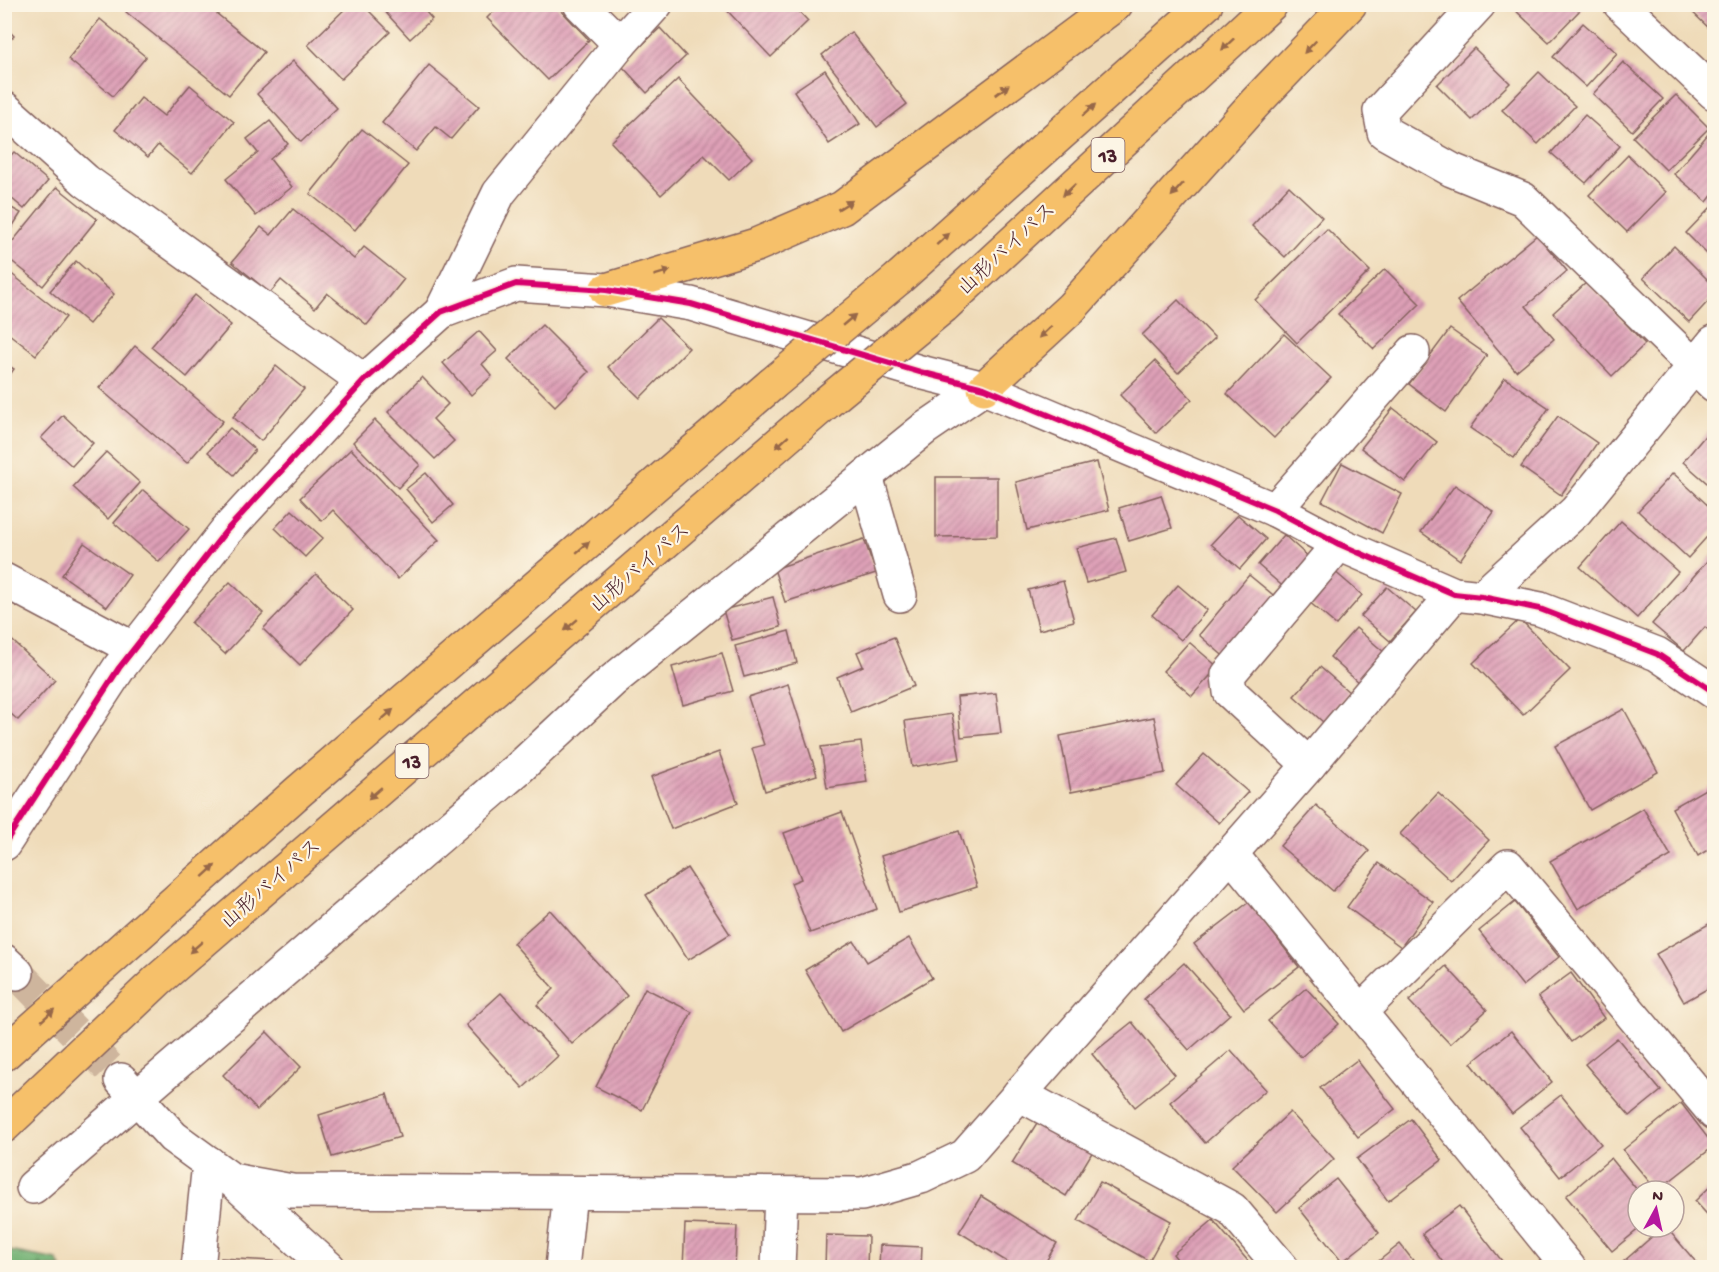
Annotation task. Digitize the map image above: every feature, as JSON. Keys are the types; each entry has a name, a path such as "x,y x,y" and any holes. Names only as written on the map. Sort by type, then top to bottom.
{"highway":[{"path":"606,290 756,245 842,208 1116,4"},
{"name":"13","path":"4,1054 306,784 772,384 899,278 1206,4"},
{"name":"山形バイパス","path":"4,1126 96,1042 158,980 826,403 944,306 1271,4"},
{"path":"984,388 1071,308 1255,103 1350,4"}],"street":[{"path":"580,4 620,44"},
{"path":"441,312 499,193 620,44 656,4"},
{"path":"221,1171 292,1191 862,1194 921,1177 965,1156 1310,765 1468,595 1576,511 1707,364 1523,199 1452,170 1384,132 1380,111 1479,4"},
{"path":"1620,4 1714,93"},
{"path":"4,108 86,181 364,381"},
{"path":"4,844 134,649 226,531 364,381 441,312 516,284 606,290 691,304 920,372 984,388 1275,510 1339,544 1468,595 1540,609 1657,654 1714,692"},
{"path":"1275,510 1413,352"},
{"path":"33,1187 130,1089 518,769 612,681 924,429 984,388"},
{"path":"866,476 900,595"},
{"path":"1310,765 1230,692 1228,675 1339,544"},
{"path":"4,580 134,649"},
{"path":"1231,854 1569,1268"},
{"path":"1360,1012 1509,866 1714,1113"},
{"path":"130,1089 173,1137 221,1171 329,1268"},
{"path":"1019,1094 1232,1209 1282,1268"},
{"path":"198,1268 221,1171"},
{"path":"562,1268 570,1193"},
{"path":"778,1268 782,1194"}],"green space":[{"path":"4,1250 57,1260 61,1267 5,1267"}],"building":[{"path":"350,4 362,4 390,32 341,79 308,45"},
{"path":"378,4 419,4 432,19 410,39"},
{"path":"501,4 555,4 589,40 548,80 487,18"},
{"path":"721,4 792,4 808,21 771,57"},
{"path":"1517,4 1578,4 1582,8 1549,42 1513,8"},
{"path":"1684,4 1714,4 1714,33"},
{"path":"132,5 206,5 264,52 229,95 126,12"},
{"path":"100,19 146,57 113,96 68,59"},
{"path":"1583,23 1617,53 1586,87 1553,57"},
{"path":"4,26 14,36 4,46"},
{"path":"660,28 686,56 647,93 621,65"},
{"path":"851,32 907,104 877,127 822,55"},
{"path":"1474,48 1510,83 1472,120 1437,85"},
{"path":"293,61 337,108 301,142 257,94"},
{"path":"1623,62 1663,99 1632,131 1593,94"},
{"path":"429,65 479,106 451,139 436,127 416,151 382,123"},
{"path":"825,70 860,124 829,144 794,91"},
{"path":"1539,72 1575,106 1538,144 1502,110"},
{"path":"678,79 752,158 729,180 704,155 661,195 611,142"},
{"path":"190,85 234,122 192,173 158,145 148,157 115,130 141,98 164,116"},
{"path":"1676,95 1709,128 1666,170 1633,137"},
{"path":"1585,115 1620,146 1586,183 1551,153"},
{"path":"270,121 288,144 270,159 292,187 256,216 226,179 258,153 247,139"},
{"path":"362,129 408,165 355,230 310,194"},
{"path":"1709,133 1714,138 1714,193 1707,202 1674,174"},
{"path":"14,152 48,181 24,209 4,192 4,162"},
{"path":"1628,155 1666,192 1627,232 1589,195"},
{"path":"1289,186 1322,217 1285,257 1252,226"},
{"path":"57,187 97,219 43,286 4,255 4,252"},
{"path":"4,204 21,213 4,240"},
{"path":"1714,204 1714,261 1686,233"},
{"path":"293,209 354,259 364,247 404,279 367,325 327,293 315,308 281,280 270,293 232,262 261,227 271,235"},
{"path":"1327,229 1370,271 1297,343 1255,300"},
{"path":"1537,235 1567,271 1526,306 1554,339 1516,371 1457,301"},
{"path":"1674,246 1714,286 1714,295 1689,322 1643,278"},
{"path":"76,261 114,294 89,324 50,291"},
{"path":"4,268 66,317 36,355 4,330"},
{"path":"1385,269 1420,304 1374,349 1338,314"},
{"path":"1587,282 1645,344 1612,376 1553,313"},
{"path":"195,295 231,325 187,377 151,347"},
{"path":"1178,300 1215,338 1178,373 1142,335"},
{"path":"658,318 689,348 640,398 608,367"},
{"path":"542,325 589,372 555,406 508,359"},
{"path":"1450,329 1487,355 1446,412 1409,384"},
{"path":"479,331 497,351 482,364 492,376 471,395 443,363"},
{"path":"1284,334 1331,378 1274,438 1227,394"},
{"path":"135,346 223,421 187,463 99,388"},
{"path":"1155,361 1192,399 1156,433 1120,395"},
{"path":"4,363 14,369 4,383"},
{"path":"276,366 304,389 261,441 233,417"},
{"path":"422,377 448,404 433,419 454,441 435,459 388,412"},
{"path":"1505,378 1549,408 1514,458 1470,428"},
{"path":"1393,408 1437,442 1405,482 1361,448"},
{"path":"63,415 93,443 72,466 41,438"},
{"path":"1558,416 1597,443 1561,495 1521,467"},
{"path":"375,420 420,465 398,488 353,442"},
{"path":"1714,425 1714,489 1683,462"},
{"path":"230,428 255,450 234,475 208,452"},
{"path":"351,449 439,540 398,579 333,510 322,521 300,498"},
{"path":"106,452 140,483 108,519 73,487"},
{"path":"1097,462 1109,510 1027,530 1016,482"},
{"path":"1342,463 1402,494 1382,533 1322,501"},
{"path":"426,473 453,505 433,522 406,489"},
{"path":"1673,473 1714,511 1714,529 1688,558 1638,511"},
{"path":"936,477 997,477 997,536 936,537"},
{"path":"1455,485 1494,512 1460,560 1421,532"},
{"path":"143,490 189,529 159,562 114,523"},
{"path":"1161,495 1172,528 1129,541 1119,508"},
{"path":"292,510 323,538 305,557 275,528"},
{"path":"1238,515 1266,539 1240,569 1211,544"},
{"path":"1621,521 1678,572 1637,618 1580,567"},
{"path":"1284,535 1313,561 1287,590 1258,565"},
{"path":"1116,538 1126,572 1086,583 1076,548"},
{"path":"864,539 876,573 785,602 774,569"},
{"path":"84,543 130,575 107,607 62,575"},
{"path":"1714,553 1714,635 1705,627 1684,651 1652,624"},
{"path":"1333,570 1362,595 1336,625 1307,600"},
{"path":"316,574 353,610 300,665 263,629"},
{"path":"1249,575 1278,599 1228,660 1199,635"},
{"path":"1063,581 1074,621 1039,630 1028,590"},
{"path":"230,582 263,613 225,654 191,623"},
{"path":"1178,585 1207,610 1181,640 1152,615"},
{"path":"1387,587 1416,612 1390,641 1361,616"},
{"path":"773,597 781,627 732,640 723,610"},
{"path":"1520,619 1570,670 1523,715 1473,663"},
{"path":"1356,628 1385,653 1359,683 1330,657"},
{"path":"789,631 797,663 744,677 735,646"},
{"path":"4,633 55,680 18,720 4,708"},
{"path":"894,637 914,686 851,712 837,677 863,666 857,652"},
{"path":"1189,642 1218,667 1192,696 1163,671"},
{"path":"722,653 733,691 683,705 672,667"},
{"path":"1320,667 1349,692 1323,722 1294,696"},
{"path":"788,684 817,775 765,791 752,748 764,745 748,697"},
{"path":"996,693 1001,733 961,737 957,697"},
{"path":"1624,709 1658,772 1590,810 1555,746"},
{"path":"952,714 960,759 912,767 905,721"},
{"path":"1154,717 1165,773 1071,792 1060,736"},
{"path":"861,742 867,782 827,788 821,747"},
{"path":"719,752 738,803 671,829 651,777"},
{"path":"1204,754 1248,792 1219,823 1176,785"},
{"path":"1714,784 1714,846 1698,856 1672,808"},
{"path":"1438,793 1489,840 1451,881 1400,834"},
{"path":"1316,805 1369,851 1333,891 1280,846"},
{"path":"1643,808 1671,856 1578,909 1550,861"},
{"path":"842,812 877,909 810,933 791,883 801,879 784,833"},
{"path":"959,831 977,887 899,912 881,856"},
{"path":"1379,863 1433,902 1401,947 1347,907"},
{"path":"687,868 730,934 688,960 646,895"},
{"path":"1249,902 1299,967 1244,1009 1194,944"},
{"path":"1515,902 1559,957 1523,986 1479,931"},
{"path":"550,910 627,996 572,1044 537,1005 554,989 513,943"},
{"path":"1714,921 1714,985 1684,1002 1656,954"},
{"path":"909,938 932,978 841,1032 805,970 854,941 867,962"},
{"path":"1184,963 1230,1014 1189,1050 1144,999"},
{"path":"1446,966 1487,1010 1450,1044 1409,1001"},
{"path":"1571,973 1604,1018 1571,1042 1538,997"},
{"path":"645,988 692,1012 642,1110 596,1087"},
{"path":"1306,988 1339,1024 1301,1057 1268,1021"},
{"path":"501,993 558,1056 523,1088 466,1025"},
{"path":"1132,1022 1175,1075 1135,1107 1092,1054"},
{"path":"1511,1031 1552,1082 1512,1114 1471,1063"},
{"path":"267,1032 301,1067 257,1110 223,1075"},
{"path":"1617,1038 1661,1091 1630,1116 1585,1064"},
{"path":"1231,1050 1266,1090 1205,1143 1170,1102"},
{"path":"1357,1060 1395,1109 1358,1137 1320,1088"},
{"path":"387,1094 400,1137 332,1157 319,1115"},
{"path":"1561,1095 1601,1144 1560,1177 1520,1127"},
{"path":"1681,1103 1714,1146 1672,1179 1647,1179 1623,1150"},
{"path":"1290,1112 1334,1159 1277,1212 1232,1166"},
{"path":"1040,1118 1093,1151 1066,1196 1012,1163"},
{"path":"1411,1119 1442,1160 1388,1201 1357,1159"},
{"path":"1611,1158 1628,1179 1626,1179 1626,1239 1612,1251 1566,1196"},
{"path":"1336,1179 1379,1233 1342,1262 1299,1208"},
{"path":"1100,1182 1171,1221 1149,1261 1078,1221"},
{"path":"1714,1183 1714,1222 1695,1201"},
{"path":"981,1196 1057,1243 1042,1268 1017,1268 959,1232"},
{"path":"1459,1206 1502,1261 1493,1268 1447,1268 1422,1234"},
{"path":"1213,1220 1248,1261 1240,1268 1184,1268 1173,1254"},
{"path":"685,1224 737,1226 735,1268 683,1268"},
{"path":"826,1235 868,1236 867,1268 825,1268"},
{"path":"1649,1239 1676,1239 1701,1268 1628,1268 1623,1262"},
{"path":"1400,1244 1419,1268 1370,1268"},
{"path":"880,1245 922,1247 921,1268 879,1268"},
{"path":"221,1258 306,1263 306,1268 220,1268"}],"tunnel":[{"path":"17,973 121,1080"}],"cycle path":[{"path":"4,844 119,668 226,531 364,381 441,312 516,284 606,290 691,304 920,372 984,388 1275,510 1339,544 1454,594 1482,597 1540,609 1657,654 1714,692"}]}
